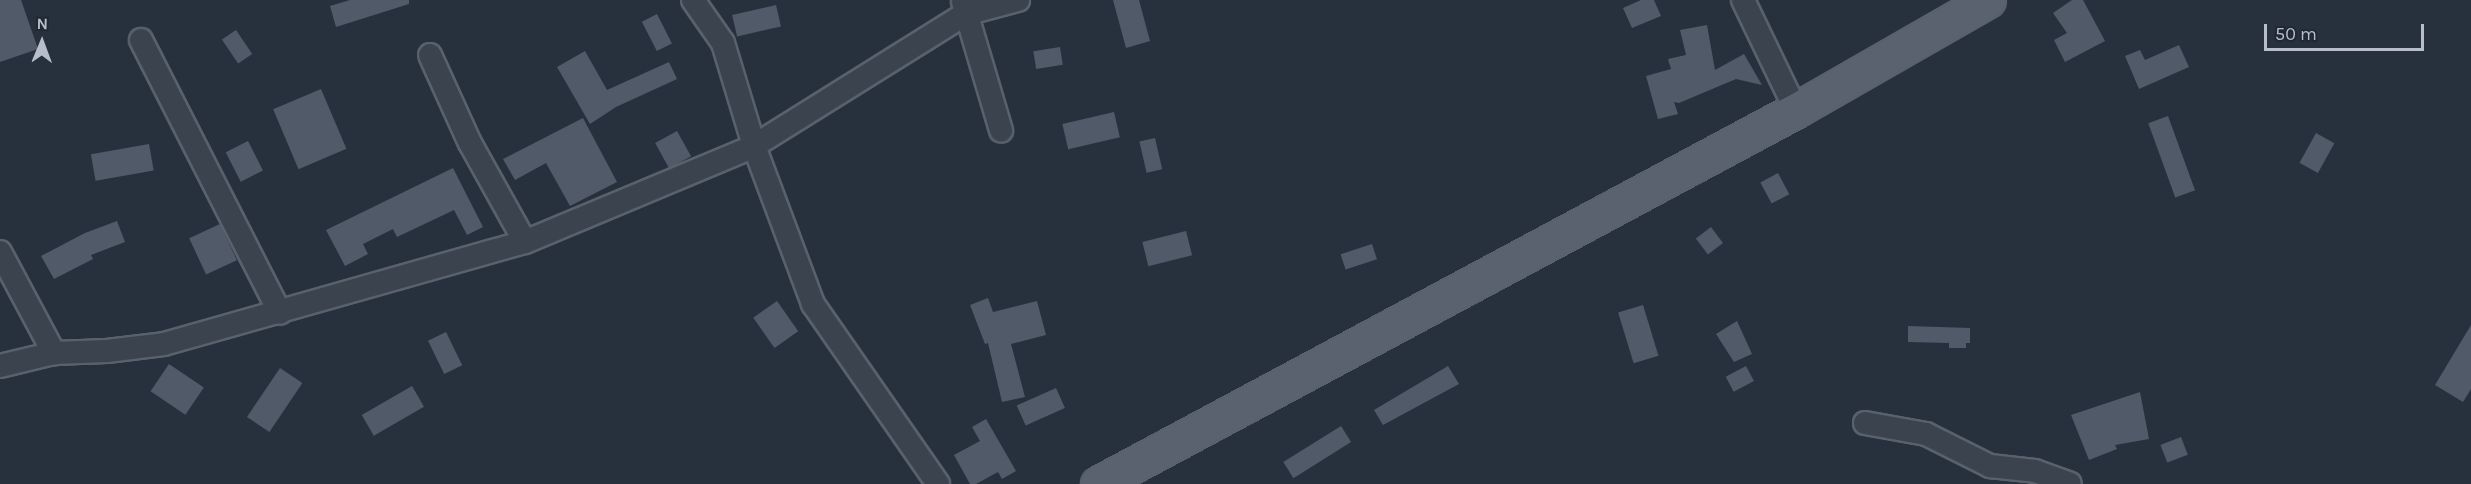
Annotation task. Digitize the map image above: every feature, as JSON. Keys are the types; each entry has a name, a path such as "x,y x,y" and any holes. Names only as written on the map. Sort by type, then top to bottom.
{"main road":[{"path":"1098,484 1216,418 1796,111 1988,0"}],"street":[{"path":"693,0 723,43 754,146 813,304 938,484"},
{"path":"0,366 54,353 107,351 164,344 525,242 754,146 964,7 1018,0"},
{"path":"1743,0 1796,111"},
{"path":"964,7 1001,130"},
{"path":"141,39 280,313"},
{"path":"430,55 470,143 525,242"},
{"path":"0,252 54,353"},
{"path":"1865,423 1926,434 1990,466 2035,471 2070,484"}],"building":[{"path":"0,0 21,0 38,49 0,62"},
{"path":"350,0 409,0 409,4 336,27 330,6"},
{"path":"1113,0 1139,0 1150,41 1126,48"},
{"path":"1641,0 1654,0 1661,16 1632,28 1623,8"},
{"path":"2072,0 2083,0 2105,41 2065,62 2054,40 2067,33 2053,13"},
{"path":"776,5 781,26 737,37 732,15"},
{"path":"657,14 672,43 657,51 642,22"},
{"path":"1707,25 1715,70 1744,54 1762,85 1736,79 1679,103 1674,102 1678,114 1658,119 1646,76 1671,69 1668,59 1686,55 1680,30"},
{"path":"236,30 252,54 238,64 222,40"},
{"path":"2179,45 2189,67 2139,89 2125,56 2140,50 2145,60"},
{"path":"1060,47 1063,65 1036,69 1033,51"},
{"path":"585,51 607,90 669,62 677,79 616,107 590,124 557,67"},
{"path":"321,89 346,149 299,169 273,109"},
{"path":"1114,112 1120,137 1068,149 1062,124"},
{"path":"2168,116 2195,190 2175,197 2148,123"},
{"path":"583,118 617,182 570,206 546,163 515,180 503,159"},
{"path":"677,131 691,156 669,168 655,143"},
{"path":"2316,133 2334,143 2318,173 2300,163"},
{"path":"1155,138 1162,169 1147,173 1139,142"},
{"path":"248,141 263,170 241,182 226,152"},
{"path":"149,144 154,171 96,181 91,154"},
{"path":"453,168 483,227 467,235 454,210 397,237 393,229 363,244 368,254 345,266 326,230"},
{"path":"1778,173 1789,194 1772,204 1760,182"},
{"path":"117,221 125,242 91,255 93,259 54,279 41,256 85,233"},
{"path":"220,224 237,260 206,275 189,238"},
{"path":"1711,227 1723,243 1708,254 1696,238"},
{"path":"1186,231 1192,255 1148,266 1142,242"},
{"path":"1372,244 1377,259 1346,269 1341,254"},
{"path":"988,298 993,312 1037,301 1046,335 1011,344 1025,397 1002,402 988,343 985,344 970,305"},
{"path":"777,301 798,331 774,348 753,318"},
{"path":"1643,305 1658,356 1634,363 1618,313"},
{"path":"1737,321 1752,354 1734,362 1716,334"},
{"path":"2471,325 2471,389 2463,402 2435,385"},
{"path":"1908,326 1970,328 1970,343 1966,343 1966,348 1949,348 1949,343 1908,342"},
{"path":"446,332 462,365 444,374 428,341"},
{"path":"169,364 204,387 185,415 151,391"},
{"path":"1448,366 1459,384 1383,425 1374,410"},
{"path":"1746,366 1754,381 1734,392 1726,377"},
{"path":"280,368 302,383 269,432 247,417"},
{"path":"412,386 424,407 374,436 362,415"},
{"path":"1056,388 1065,408 1026,426 1017,405"},
{"path":"2140,392 2149,439 2115,445 2117,449 2089,460 2071,415"},
{"path":"986,419 1016,471 1002,479 998,472 976,484 970,484 954,455 980,441 972,427"},
{"path":"1341,426 1351,442 1293,478 1283,462"},
{"path":"2181,437 2188,455 2167,463 2160,445"}]}
